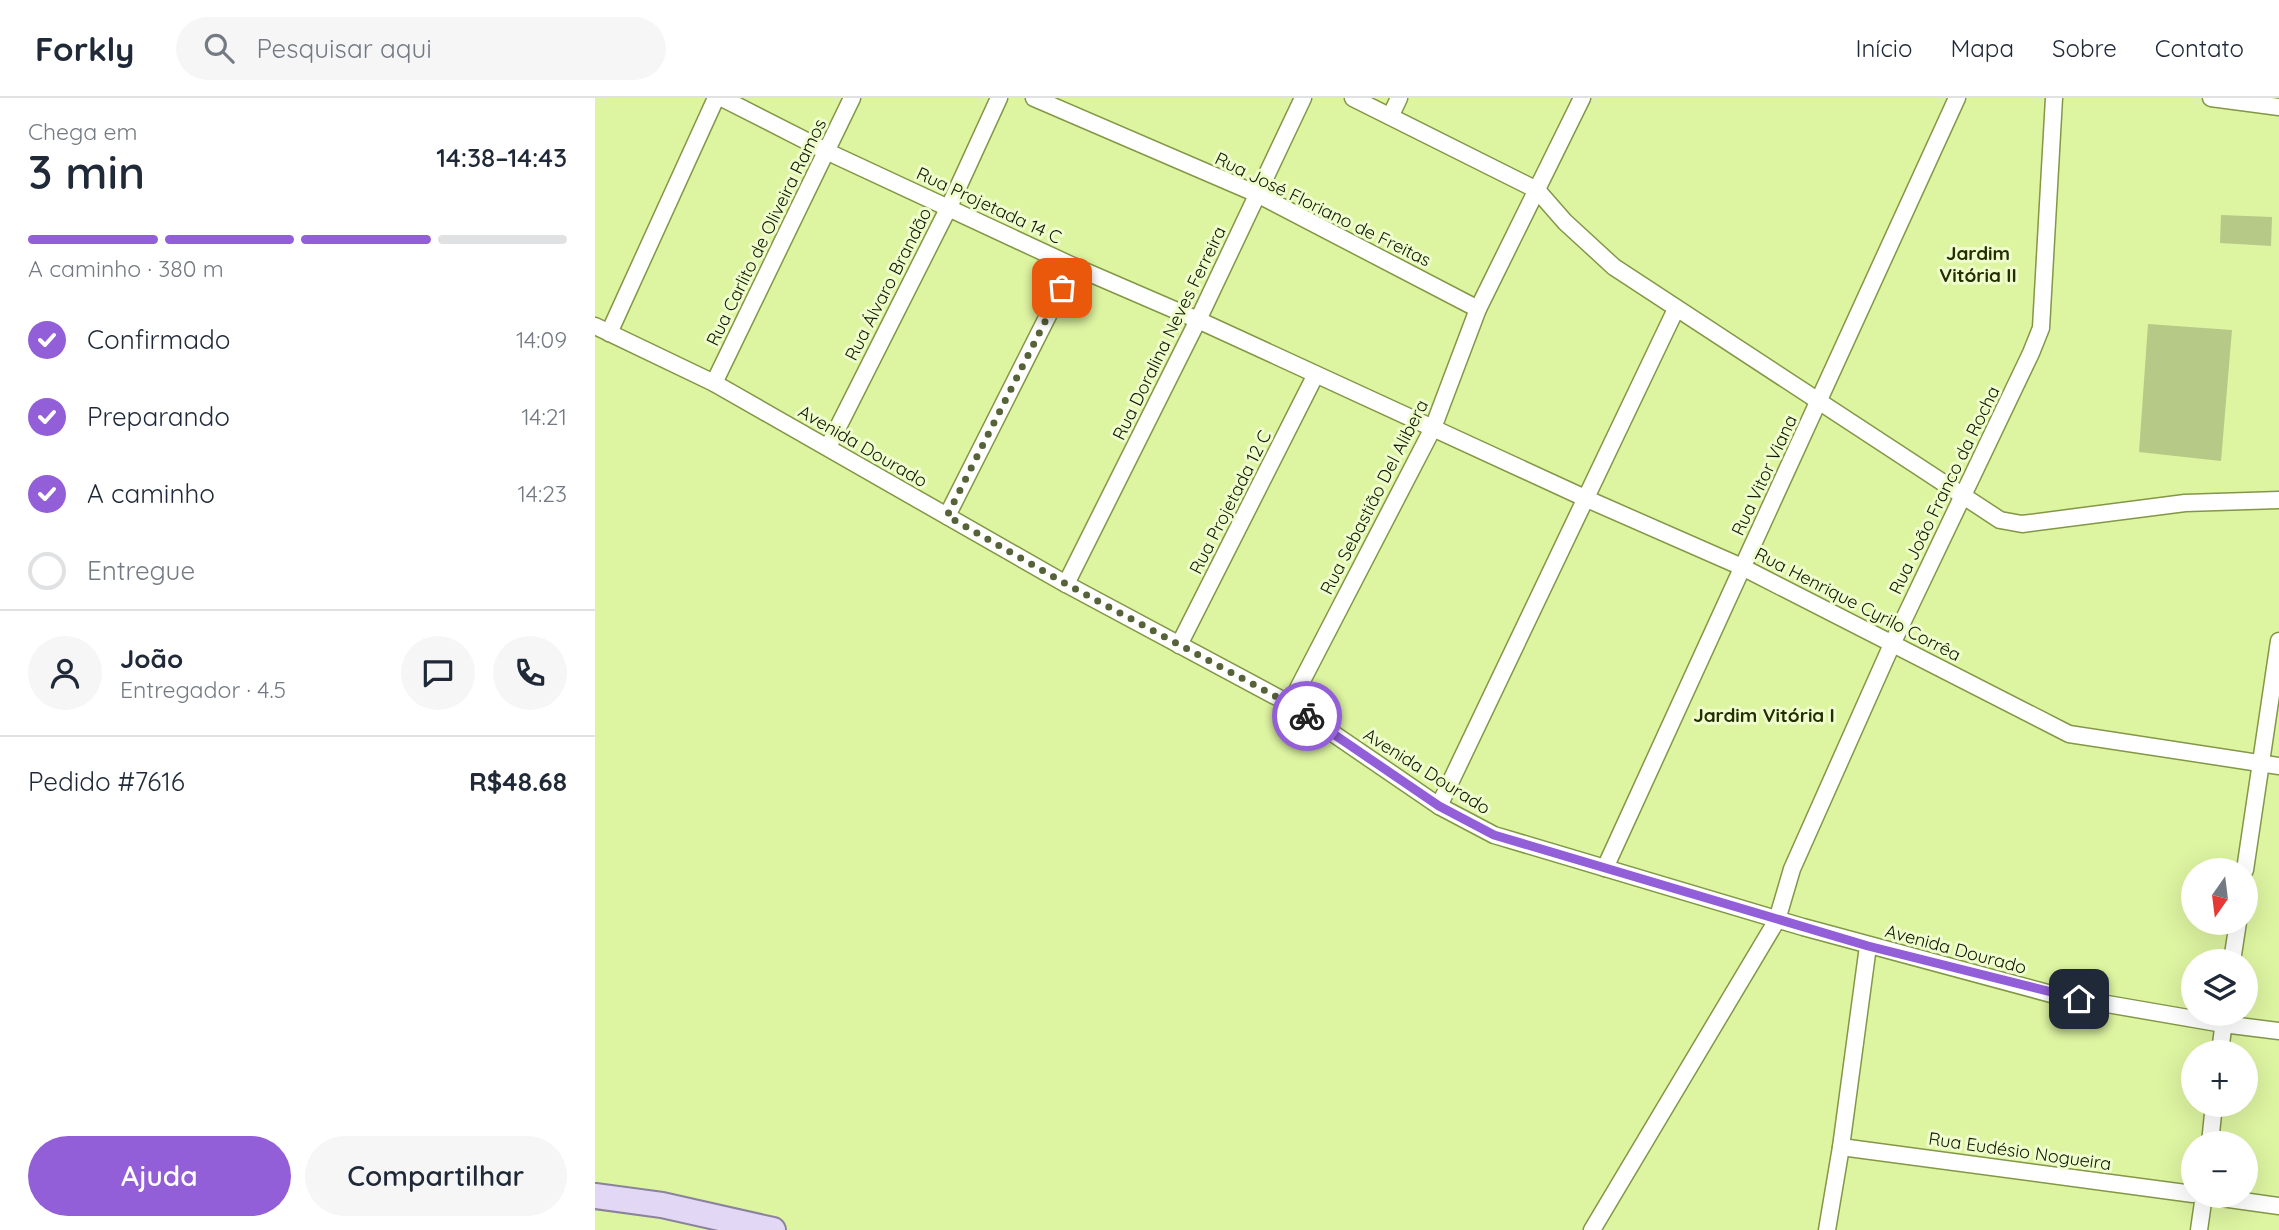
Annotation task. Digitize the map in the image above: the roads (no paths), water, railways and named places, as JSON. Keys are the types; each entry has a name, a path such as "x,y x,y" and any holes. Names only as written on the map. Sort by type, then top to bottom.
{"main road":[{"path":"595,1196 662,1205 773,1230"}],"street":[{"path":"602,329 716,98"},
{"name":"Rua Projetada 14 C","path":"722,98 828,152 1073,266 1433,428"},
{"name":"Rua Carlito de Oliveira Ramos","path":"714,383 852,98"},
{"name":"Rua Álvaro Brandão","path":"828,447 949,207 999,98"},
{"name":"Rua José Floriano de Freitas","path":"1034,98 1257,194 1478,309"},
{"name":"Rua Doralina Neves Ferreira","path":"1066,584 1198,320 1303,98"},
{"path":"1353,98 1537,190 1565,222 1614,267 2000,520 2022,524 2185,503 2279,500"},
{"path":"1391,115 1399,98"},
{"name":"Rua Sebastião Del Alibera","path":"1290,704 1433,428 1478,309 1582,98"},
{"name":"Rua Vitor Viana","path":"1605,869 1957,98"},
{"name":"Rua João Franco da Rocha","path":"1592,1230 1777,920 1792,869 1893,642 2041,328 2054,98"},
{"path":"2211,98 2279,107"},
{"path":"947,516 1073,266"},
{"path":"1439,806 1676,309"},
{"name":"Avenida Dourado","path":"602,329 714,383 1066,584 1290,704 1439,806 1494,835 1868,946 2055,995 2181,1013"},
{"name":"Rua Projetada 12 C","path":"1179,645 1315,376"},
{"name":"Rua Henrique Cyrilo Corrêa","path":"1433,428 1742,567 2069,734 2279,766"},
{"path":"2247,858 2279,641"},
{"path":"1827,1230 1868,946"},
{"name":"Avenida Dourado","path":"2256,1026 2279,1031"},
{"name":"Rua Eudésio Nogueira","path":"1841,1147 2181,1192"},
{"path":"2258,1203 2279,1206"},
{"path":"2199,1230 2202,1208"}],"district":[{"name":"Jardim Vitória II","path":"1978,264"},
{"name":"Jardim Vitória I","path":"1764,715"}]}
